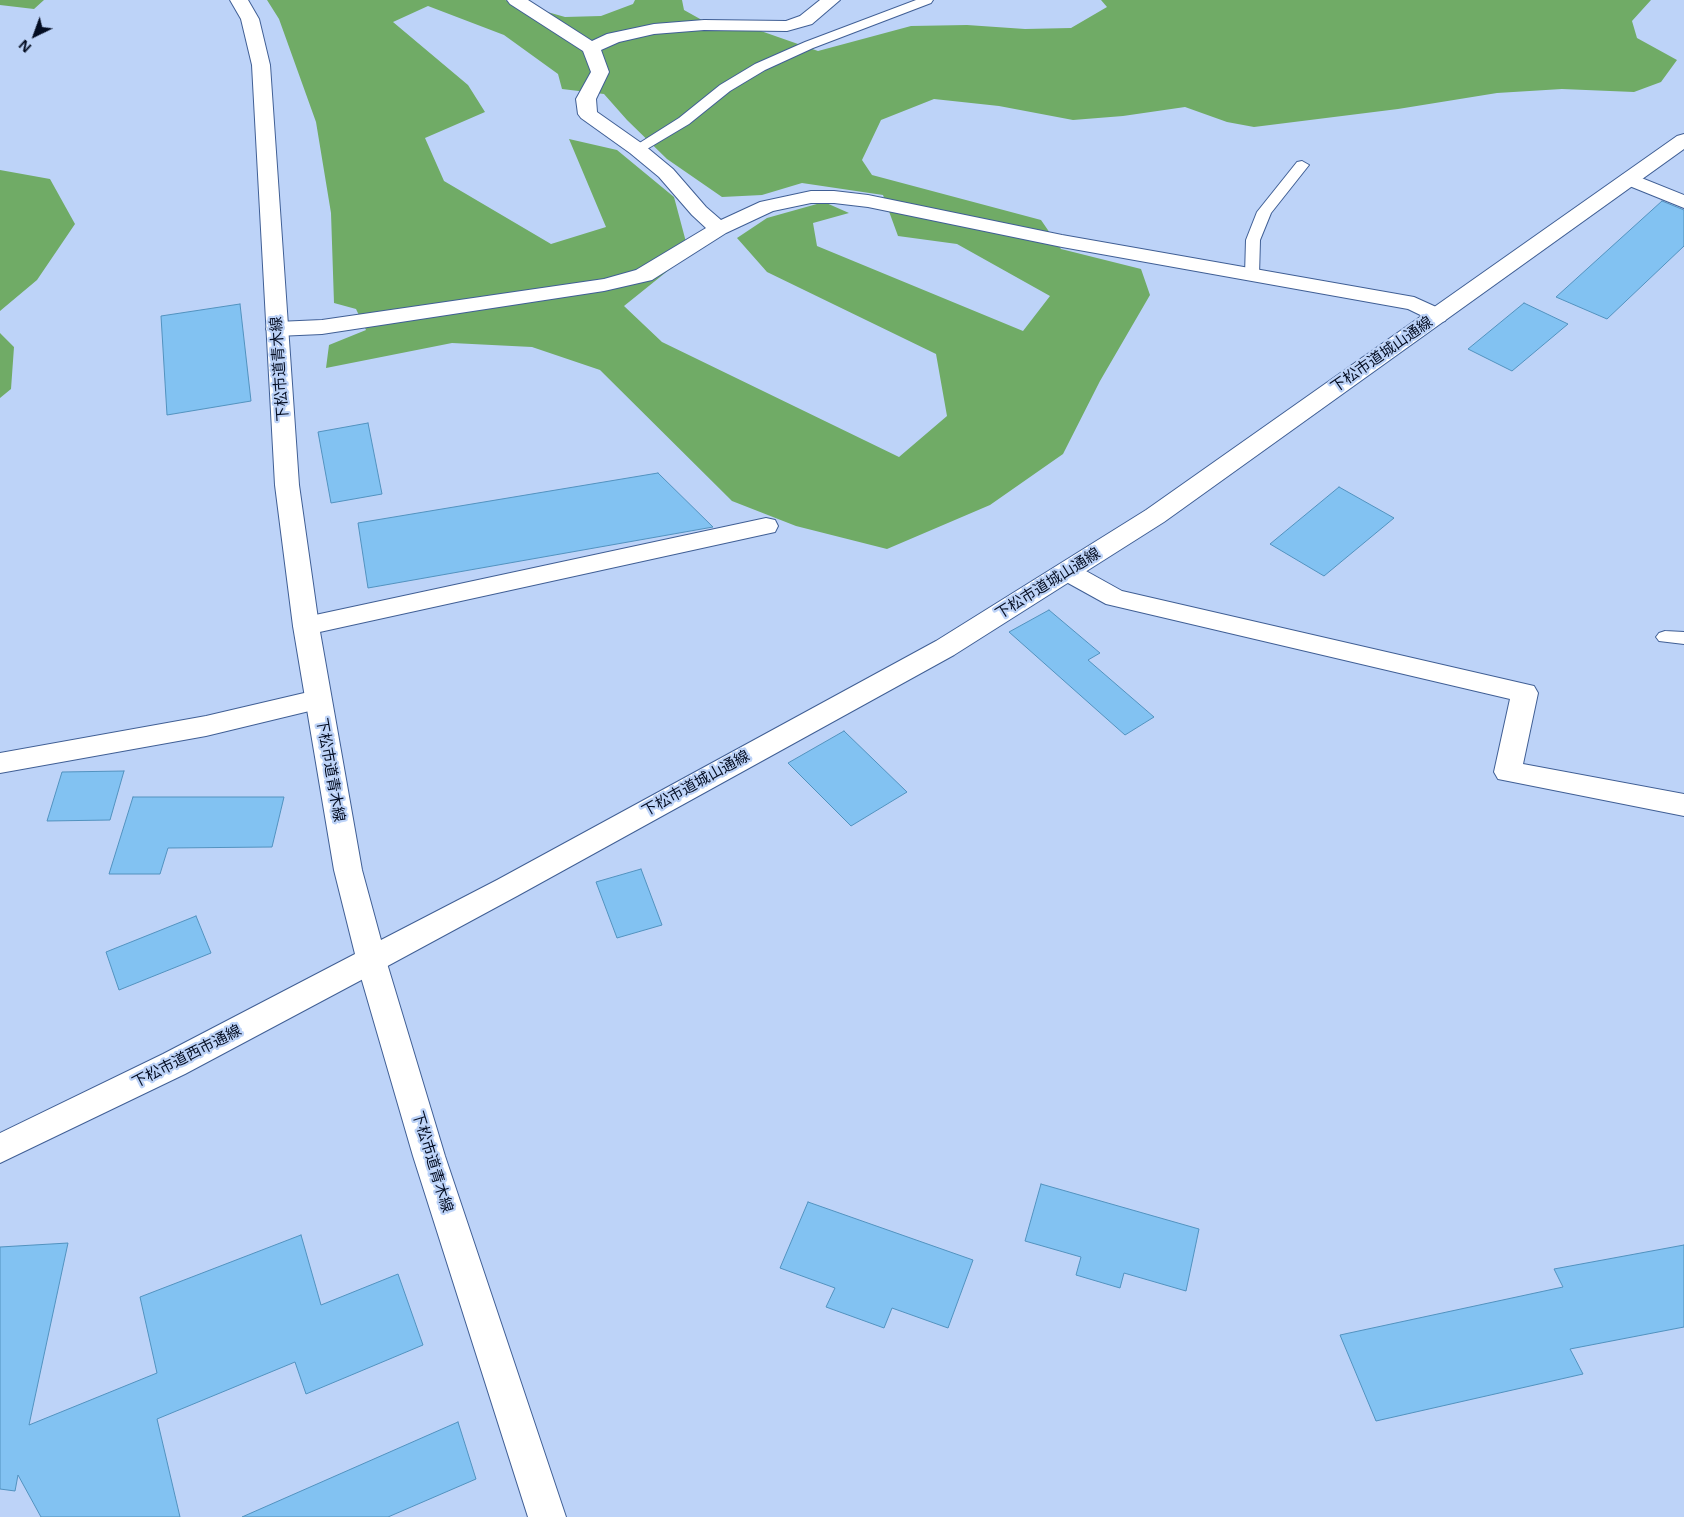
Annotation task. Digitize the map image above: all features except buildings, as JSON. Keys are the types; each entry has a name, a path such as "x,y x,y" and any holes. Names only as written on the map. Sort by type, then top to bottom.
{"street":[{"name":"下松市道青木線","path":"239,0 250,19 261,65 287,485 317,700 348,870 371,960 432,1166 547,1517"},
{"path":"516,0 591,48 600,72 586,99 588,114 637,149 666,173 699,211 719,229"},
{"path":"591,48 614,38 654,29 704,25 787,26 806,20 831,0"},
{"name":"下松市道城山通線","path":"371,960 507,888 945,648 1068,572 1155,516 1684,140"},
{"path":"1629,179 1684,202"},
{"path":"277,329 322,327 604,285 644,275 719,229 768,206 811,197 834,197 868,201 1062,241 1414,304 1437,316"},
{"path":"306,626 766,526"},
{"path":"1068,572 1115,598 1525,693 1508,772 1684,806"},
{"path":"0,763 206,726 317,700"},
{"name":"下松市道西市通線","path":"0,1149 174,1064 371,960"}],"lane":[{"path":"637,149 684,121 725,88 760,67 809,45 927,0"},
{"path":"1252,275 1253,240 1264,212 1302,165"},
{"path":"1665,637 1684,638"}],"green space":[{"path":"0,0 44,0 34,9 0,5"},
{"path":"267,0 505,0 565,17 601,16 633,4 635,0 682,0 684,10 718,29 758,30 818,51 911,26 967,25 1025,29 1071,28 1107,7 1101,0 1651,0 1632,21 1637,38 1677,60 1661,82 1634,92 1562,89 1497,93 1398,109 1254,127 1227,122 1185,107 1123,116 1073,120 999,106 934,99 881,120 862,160 872,175 1041,220 1061,249 1141,269 1150,295 1100,381 1063,454 990,505 887,549 796,526 732,501 600,370 532,347 452,343 326,368 329,345 366,330 356,309 334,303 331,213 316,122 279,19","holes":["428,6 504,35 558,74 562,89 604,94 627,120 667,159 722,197 762,195 802,183 883,195 898,236 957,244 1050,296 1023,331 817,246 813,223 849,213 824,202 767,218 737,238 767,272 936,354 947,416 899,457 662,342 624,306 670,269 686,242 674,197 617,150 569,139 606,227 551,244 444,181 425,138 485,112 468,85 393,22"]},
{"path":"0,170 50,179 75,224 37,280 0,311"},
{"path":"0,333 14,347 11,389 0,398"}]}
